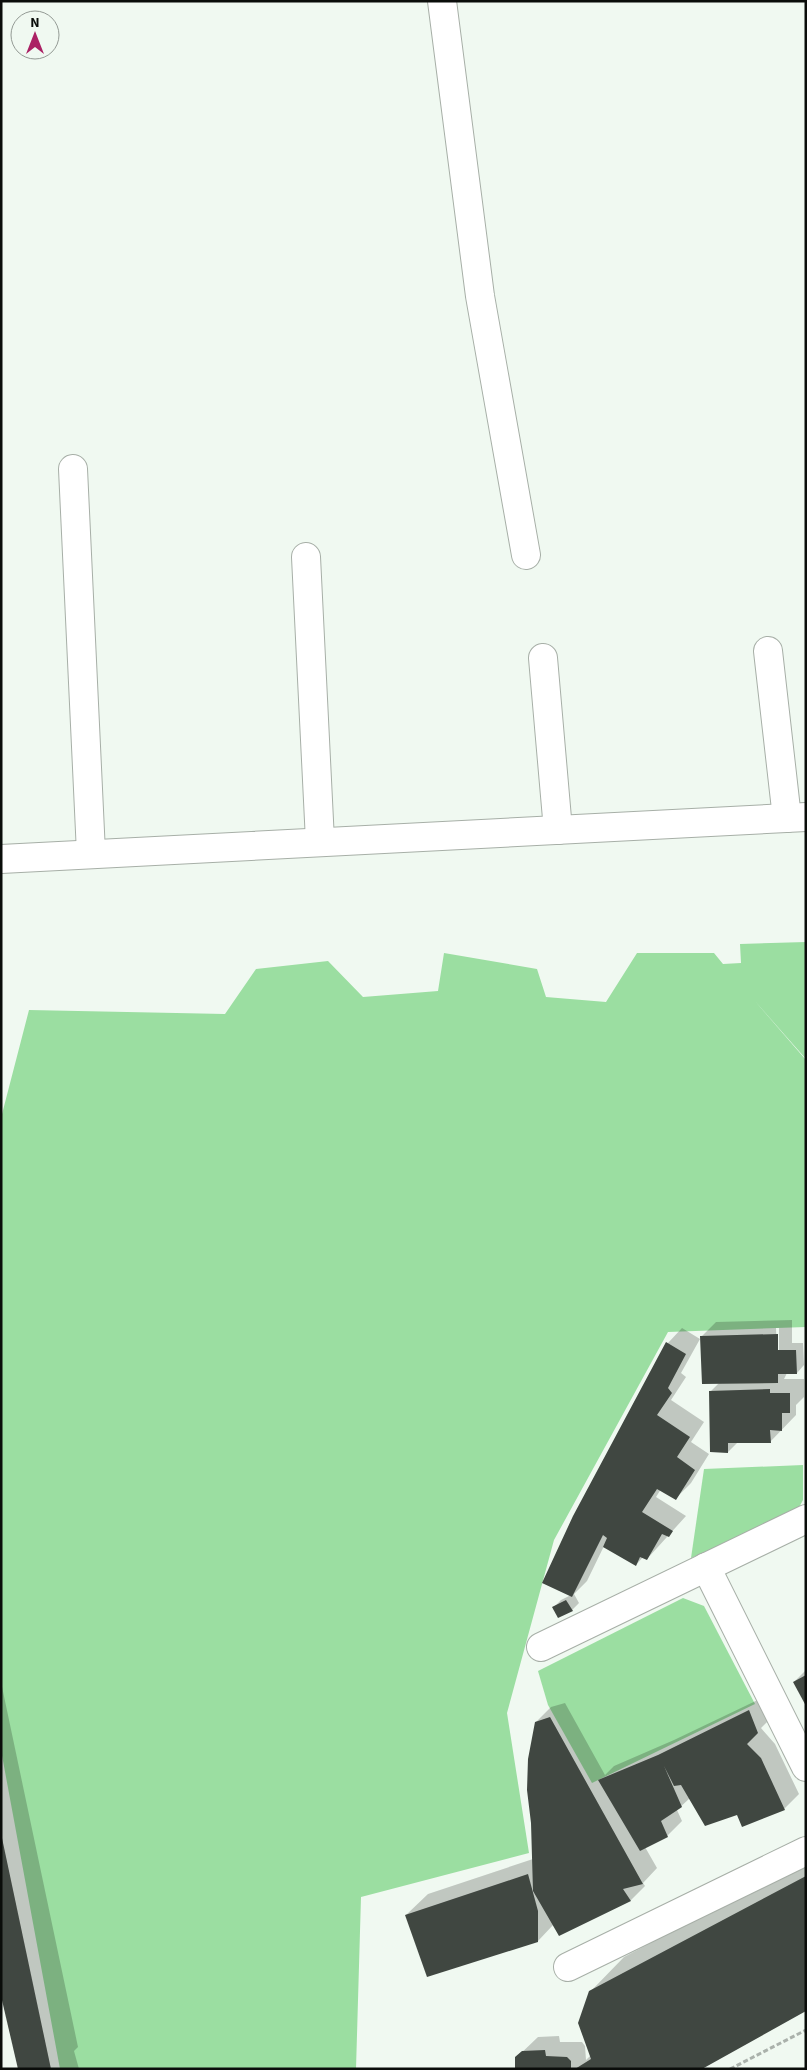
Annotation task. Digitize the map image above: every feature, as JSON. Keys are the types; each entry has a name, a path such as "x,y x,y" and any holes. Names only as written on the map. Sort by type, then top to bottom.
{"street":[{"path":"442,1 480,296 526,555"},
{"path":"73,469 90,853"},
{"path":"306,558 320,841"},
{"path":"1,859 797,817 768,651"},
{"path":"543,658 558,830"},
{"path":"541,1647 806,1519"},
{"path":"706,1567 806,1767"},
{"path":"568,1967 806,1851"}],"path":[{"path":"730,2069 806,2030"}],"green space":[{"path":"806,942 806,1059 754,1000 806,1060 806,1327 668,1332 554,1540 507,1713 529,1853 361,1897 356,2069 60,2069 1,1750 1,1118 29,1010 225,1014 256,969 328,961 363,997 438,991 444,953 537,969 546,997 606,1002 637,953 714,953 723,964 741,963 740,944"},
{"path":"803,1465 803,1500 796,1513 691,1558 704,1469"},
{"path":"683,1598 704,1606 755,1704 592,1783 548,1705 538,1671"}],"building":[{"path":"778,1334 778,1350 796,1350 797,1374 778,1374 778,1383 702,1384 700,1336"},
{"path":"666,1342 686,1354 668,1388 672,1393 657,1415 690,1437 677,1457 695,1470 676,1500 657,1489 642,1512 673,1531 669,1537 662,1534 647,1560 640,1557 636,1566 603,1547 607,1538 603,1535 572,1597 542,1583 573,1516"},
{"path":"770,1389 770,1393 790,1393 790,1413 782,1413 782,1431 770,1430 771,1443 728,1443 728,1453 710,1452 709,1391"},
{"path":"566,1600 573,1611 558,1618 552,1607"},
{"path":"806,1675 806,1706 793,1682"},
{"path":"749,1710 758,1733 747,1744 761,1758 785,1810 742,1827 737,1815 705,1826 681,1785 674,1786 664,1766 682,1807 661,1821 668,1837 640,1851 598,1780 658,1755"},
{"path":"550,1717 643,1884 623,1889 631,1901 559,1936 533,1891 531,1823 527,1790 528,1759 535,1722"},
{"path":"1,1838 51,2069 18,2069 1,1996"},
{"path":"528,1874 538,1911 538,1942 427,1977 405,1915"},
{"path":"806,1876 806,2011 702,2069 575,2069 591,2059 578,2023 589,1991"},
{"path":"545,2050 546,2056 567,2057 571,2061 571,2069 515,2069 515,2057 522,2051"}]}
